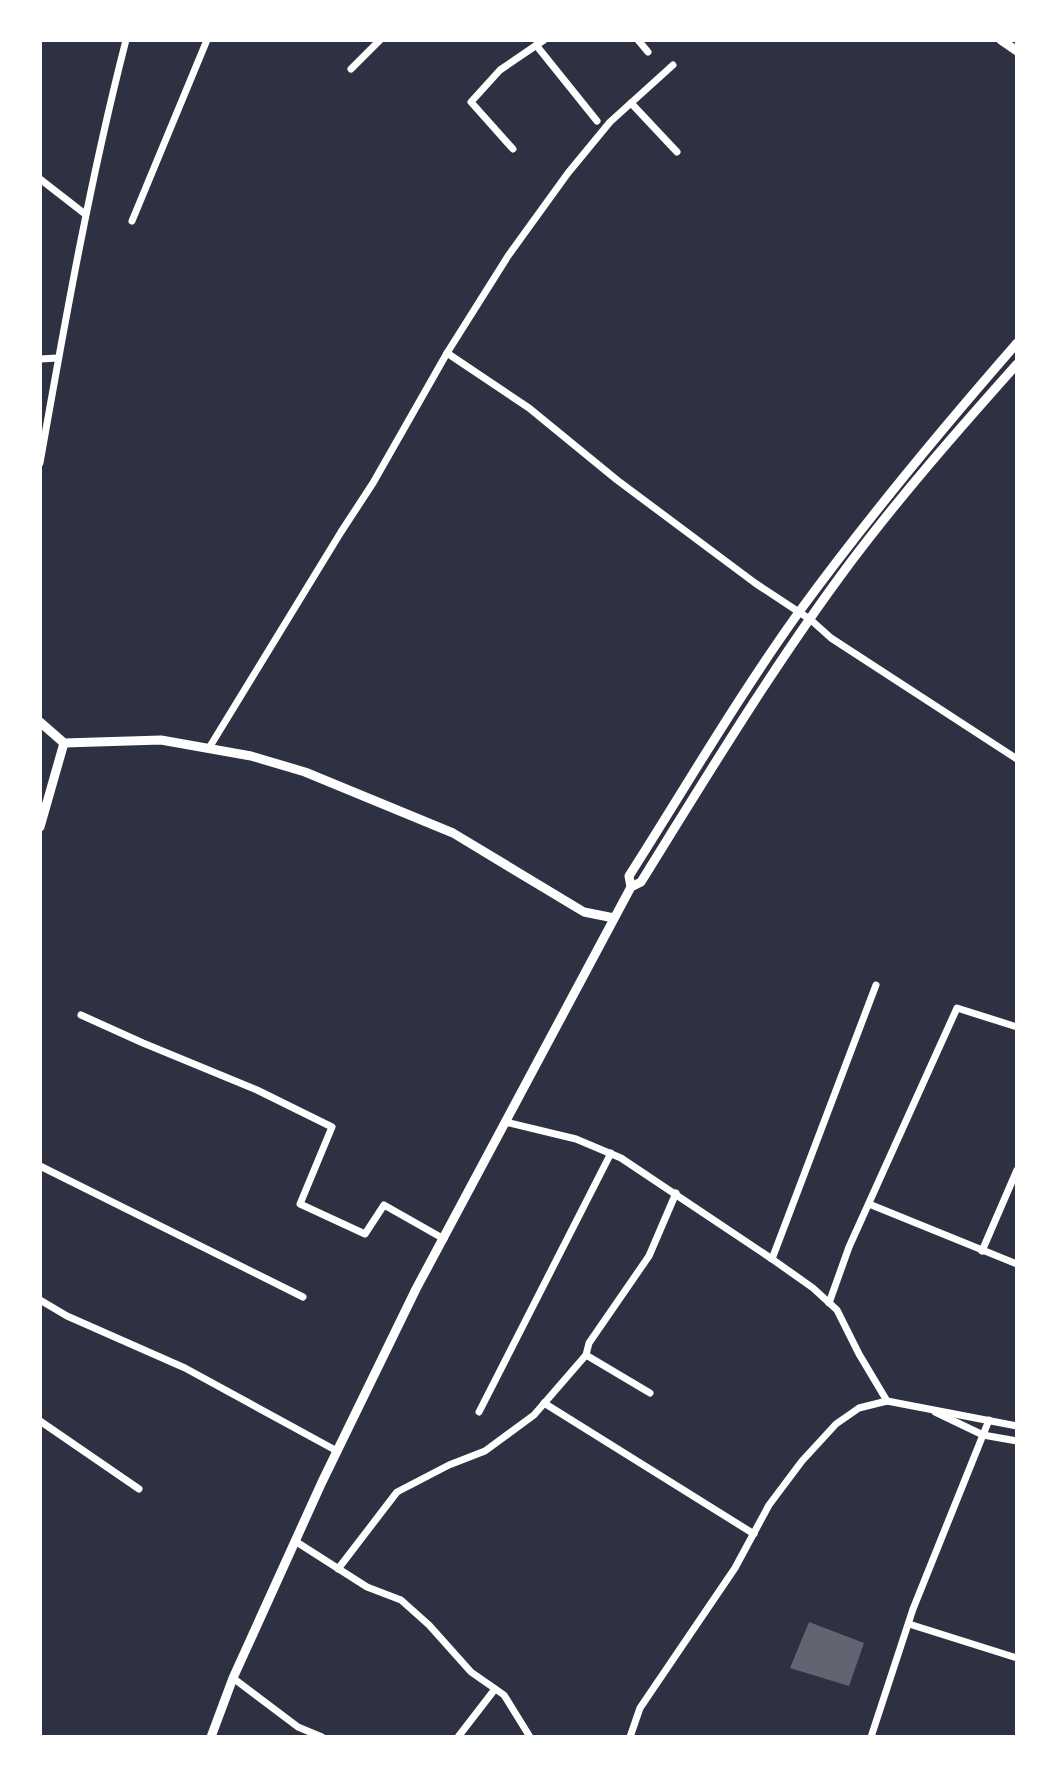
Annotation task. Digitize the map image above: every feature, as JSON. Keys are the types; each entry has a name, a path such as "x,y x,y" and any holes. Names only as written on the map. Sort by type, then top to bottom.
{"street":[{"path":"40,463 85,214 126,40"},
{"path":"132,221 207,40"},
{"path":"351,69 380,40"},
{"path":"513,149 471,102 500,69 544,40"},
{"path":"638,40 648,51"},
{"path":"1001,40 1017,51"},
{"path":"536,45 597,121"},
{"path":"209,748 509,256 568,173 610,122 673,65"},
{"path":"631,103 677,152"},
{"path":"40,179 85,214"},
{"path":"631,887 629,876 741,697 799,612 875,513 1017,343"},
{"path":"447,354 529,408 617,480 755,583 811,620 831,638 1017,760"},
{"path":"40,359 58,358"},
{"path":"211,1737 233,1678 295,1541 416,1289 631,887 641,882 747,710 850,562 956,432 1017,365"},
{"path":"948,424 956,432"},
{"path":"40,722 64,743 161,740 251,756 305,772 453,833 584,912 614,918"},
{"path":"40,827 64,743"},
{"path":"680,796 691,802"},
{"path":"772,1259 876,985"},
{"path":"829,1303 836,1279 957,1008 1017,1027"},
{"path":"81,1014 257,1090 332,1127 300,1204 365,1234 384,1205 444,1239"},
{"path":"505,1122 576,1139 621,1158 772,1259 837,1310 887,1401"},
{"path":"479,1412 611,1153"},
{"path":"40,1167 303,1297"},
{"path":"982,1251 1017,1170"},
{"path":"338,1569 397,1492 449,1465 485,1451 534,1415 544,1404 586,1355 589,1343 649,1256 676,1193"},
{"path":"869,1204 1017,1264"},
{"path":"40,1300 67,1316 185,1368 337,1451"},
{"path":"586,1355 650,1393"},
{"path":"629,1737 640,1707 735,1568 777,1494 802,1461 836,1424 859,1408 887,1401 1017,1426"},
{"path":"544,1404 754,1534"},
{"path":"922,1406 983,1435 1017,1441"},
{"path":"870,1737 909,1623 989,1420"},
{"path":"40,1421 139,1489"},
{"path":"295,1541 366,1587 401,1600 429,1625 471,1672 504,1695 529,1736"},
{"path":"909,1623 1017,1658"},
{"path":"233,1678 298,1727 322,1737"},
{"path":"458,1737 495,1689"}],"building":[{"path":"809,1622 864,1643 849,1686 790,1668"}]}
